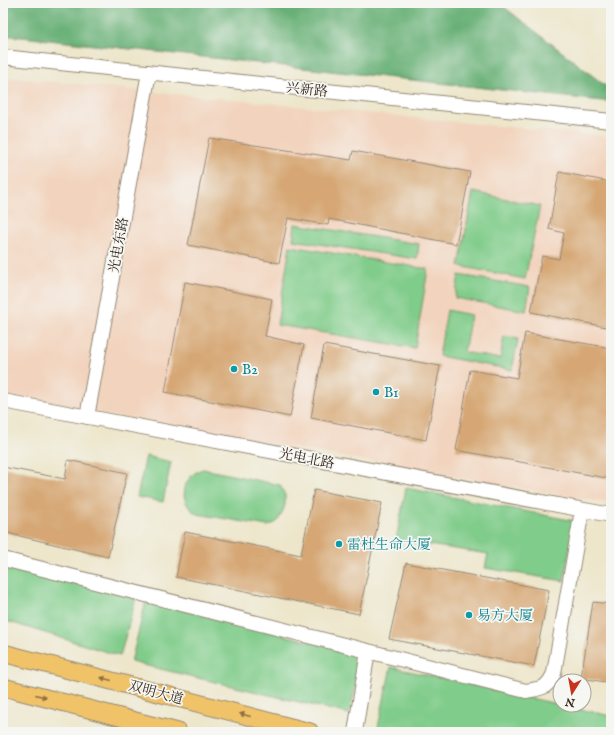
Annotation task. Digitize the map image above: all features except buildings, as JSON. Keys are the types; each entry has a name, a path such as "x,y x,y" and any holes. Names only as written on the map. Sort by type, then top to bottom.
{"main road":[{"name":"双明大道","path":"3,653 310,732"},
{"path":"3,687 178,732"}],"street":[{"name":"兴新路","path":"3,57 611,121"},
{"name":"光电东路","path":"87,417 149,72"},
{"name":"光电北路","path":"3,401 611,515"},
{"path":"3,559 526,691 540,689 549,683 554,673 582,510"},
{"path":"355,732 368,651"}],"shaded area":[{"path":"3,77 611,137 611,504 3,397"}],"green space":[{"path":"3,3 499,3 611,90 611,102 3,35"},
{"path":"473,192 540,206 525,279 459,266"},
{"path":"295,224 419,244 417,259 293,240"},
{"path":"290,246 428,269 415,348 277,325"},
{"path":"459,275 530,287 526,311 455,298"},
{"path":"447,310 471,315 464,352 500,359 504,336 518,339 512,370 439,356"},
{"path":"146,456 171,462 163,502 137,497"},
{"path":"203,469 280,485 285,495 285,505 277,522 268,526 197,514 186,502 184,490 193,475 197,471"},
{"path":"406,488 575,521 564,581 485,568 488,554 396,540"},
{"path":"3,565 136,598 120,656 3,620"},
{"path":"146,601 364,655 349,714 131,662"},
{"path":"391,667 552,703 552,713 592,713 592,712 611,716 611,732 401,732 378,727"}],"place":[{"name":"B2","path":"234,369"},
{"name":"B1","path":"376,392"},
{"name":"雷杜生命大厦","path":"339,544"},
{"name":"易方大厦","path":"469,615"}]}
